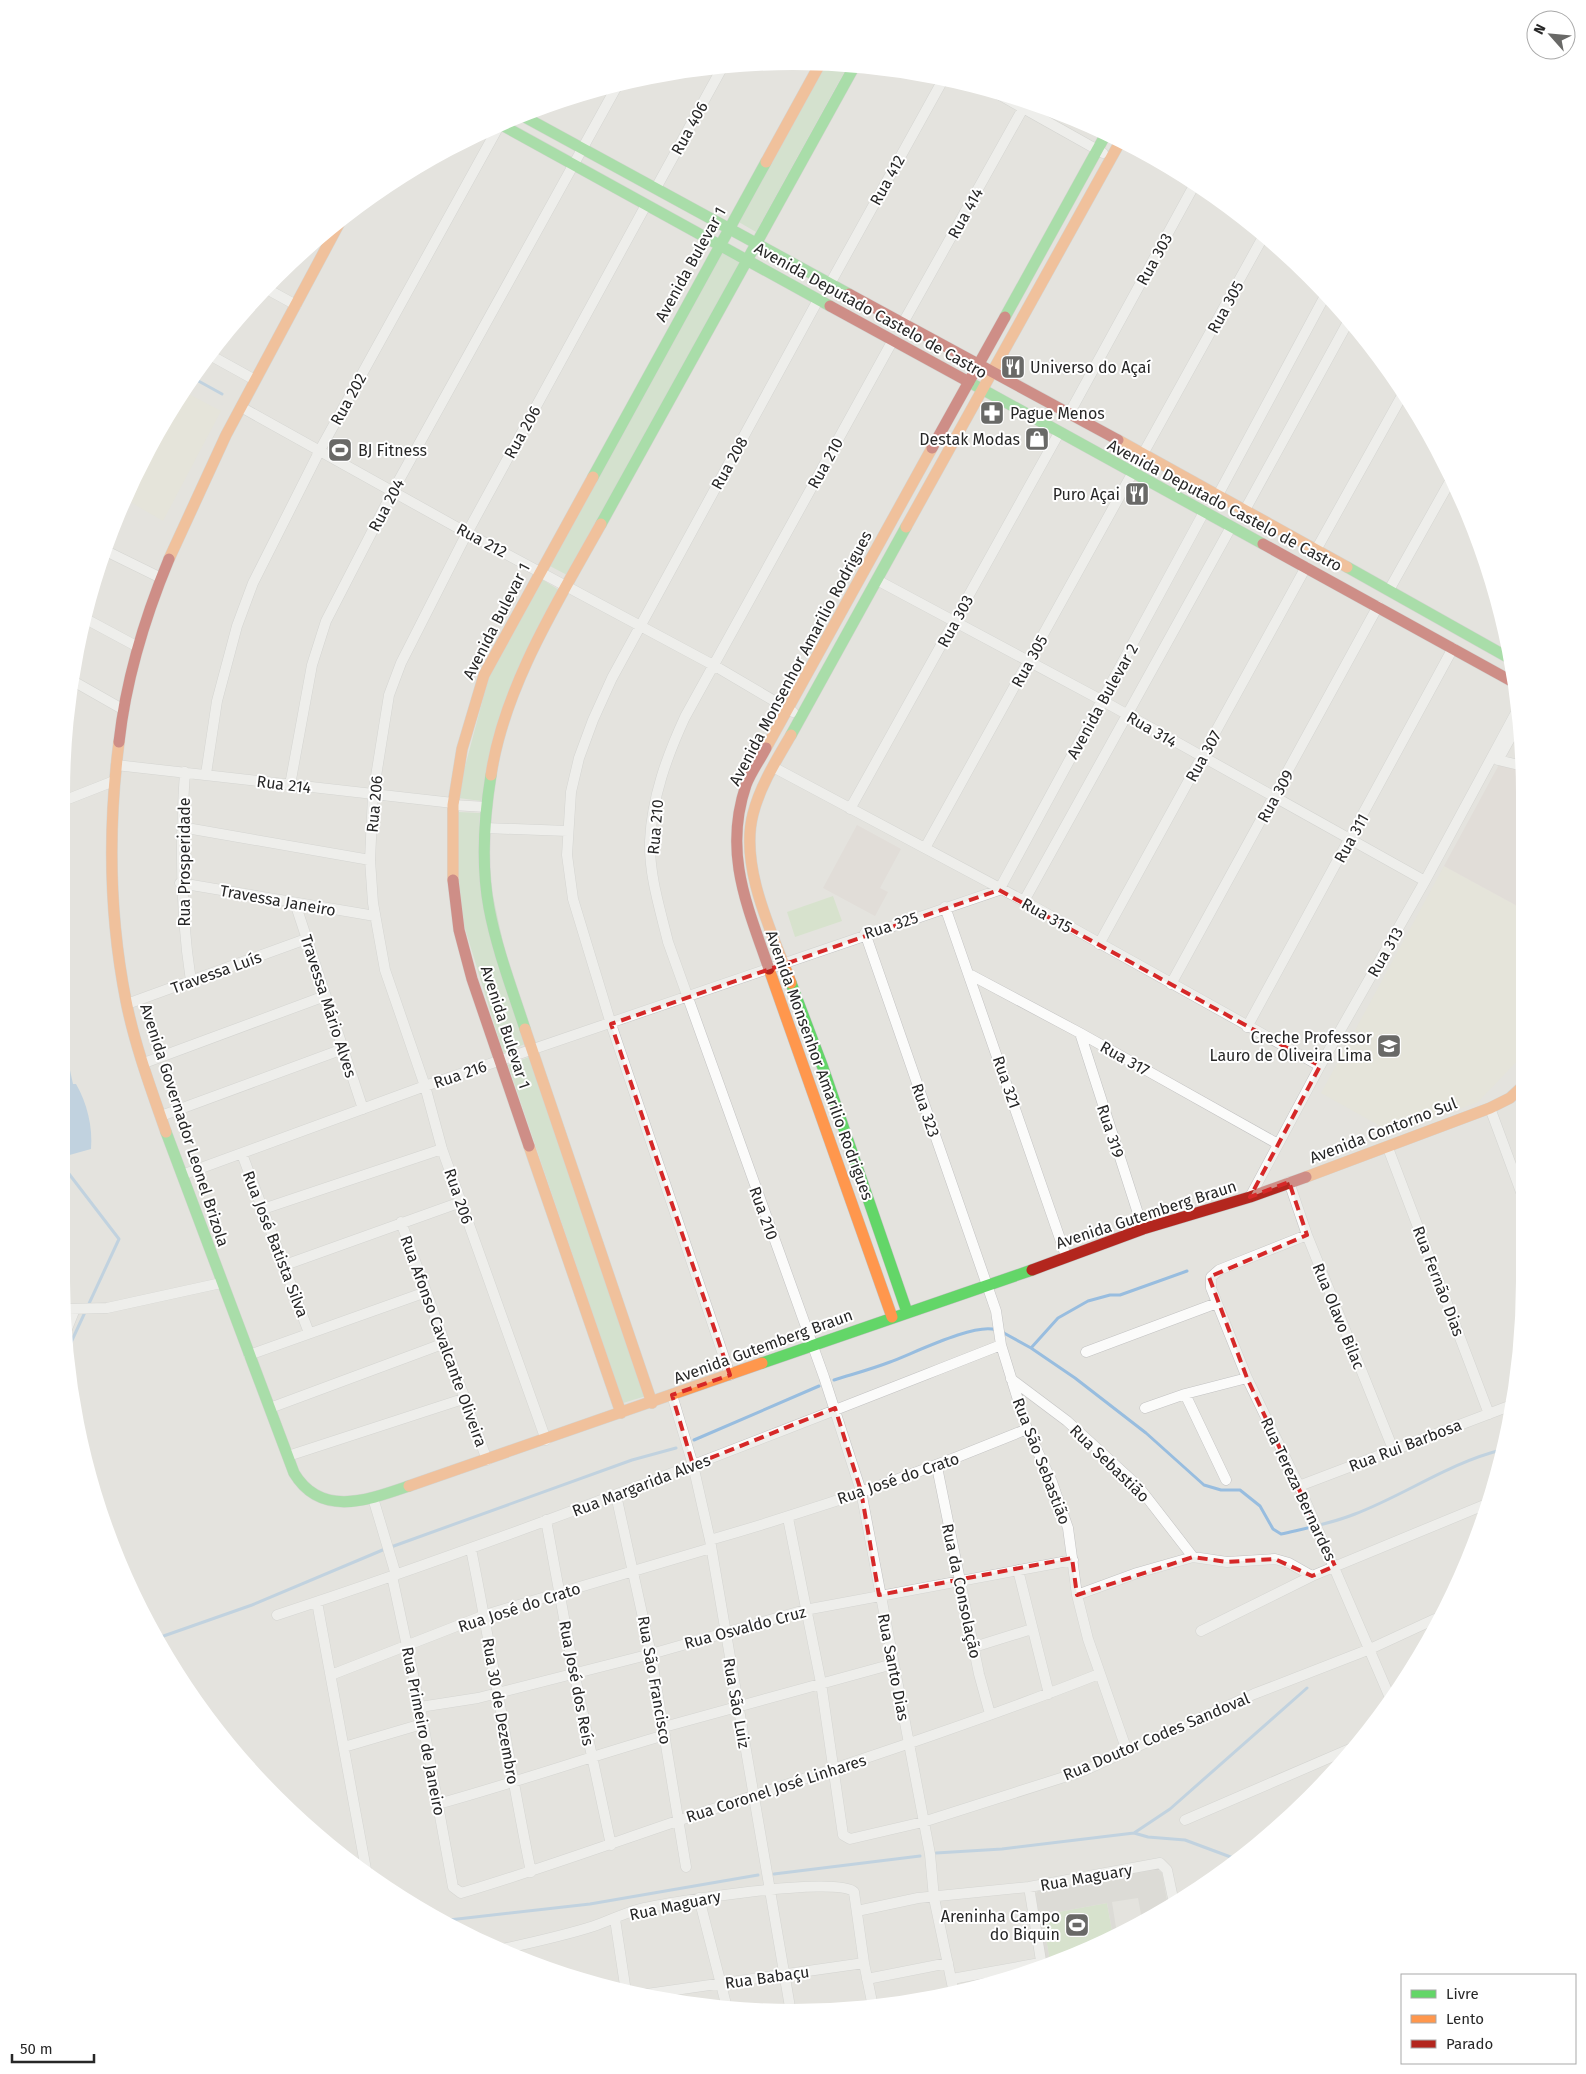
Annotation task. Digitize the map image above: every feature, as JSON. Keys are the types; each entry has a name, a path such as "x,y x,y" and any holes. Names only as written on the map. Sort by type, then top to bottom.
{"street":[{"name":"Avenida Bulevar 1","path":"622,1413 500,1061 459,930 452,873 453,804 462,748 484,675 728,228 816,71"},
{"name":"Avenida Bulevar 1","path":"652,1403 505,969 493,925 485,862 486,807 495,747 514,690 567,585 851,73"},
{"name":"Rua 406","path":"656,188 719,74"},
{"name":"Rua 412","path":"830,282 940,85"},
{"name":"Rua 204","path":"290,785 312,666 326,621 393,491 612,94"},
{"name":"Rua 414","path":"903,323 1024,108"},
{"path":"1037,113 1096,149 1111,156"},
{"name":"Avenida Deputado Castelo de Castro","path":"530,120 830,282 991,373 1218,495 1502,654"},
{"name":"Avenida Deputado Castelo de Castro","path":"508,129 1506,678"},
{"name":"Rua 202","path":"206,774 217,701 237,626 253,583 320,450 494,135"},
{"name":"Avenida Monsenhor Amarilio Rodrigues","path":"892,1317 768,968 739,879 735,842 739,810 747,783 1102,140"},
{"name":"Avenida Monsenhor Amarilio Rodrigues","path":"907,1312 822,1065 763,909 750,844 753,814 773,767 1117,147"},
{"name":"Rua 303","path":"1069,414 1192,190"},
{"name":"Rua 206","path":"546,1440 442,1149 425,1086 385,970 375,916 370,860 373,795 389,695 401,663 467,533 646,205"},
{"name":"Avenida Governador Leonel Brizola","path":"294,1473 221,1283 144,1063 127,1004 115,925 111,880 114,781 124,710 138,647 161,578 202,482 331,237"},
{"name":"Rua 305","path":"925,848 1144,456 1261,241"},
{"path":"1025,278 1039,286"},
{"path":"272,292 296,305"},
{"name":"Rua 208","path":"640,626 818,300"},
{"path":"1218,495 1322,301"},
{"path":"1245,510 1346,327"},
{"name":"Rua 210","path":"812,1345 686,998 657,900 650,842 658,790 672,746 685,717 715,666 893,340"},
{"path":"215,358 255,380"},
{"path":"1316,550 1400,400"},
{"name":"Rua 212","path":"241,406 467,533 540,570 715,666 801,717"},
{"name":"Rua 303","path":"850,809 1059,433"},
{"path":"1389,590 1447,486"},
{"name":"Avenida Bulevar 2","path":"999,890 1204,512"},
{"name":"Avenida Bulevar 2","path":"1024,901 1231,527"},
{"path":"111,554 161,578"},
{"name":"Rua 307","path":"1100,944 1306,567"},
{"name":"Rua 314","path":"877,580 1103,701 1425,880"},
{"name":"Rua 309","path":"1171,984 1378,606"},
{"path":"91,622 138,647"},
{"path":"640,626 592,720 579,758 571,792 567,855 573,899 611,1024 730,1375"},
{"name":"Rua 311","path":"1247,1027 1453,648"},
{"path":"79,684 124,710"},
{"name":"Rua 313","path":"1250,1197 1320,1066 1425,880 1512,719"},
{"path":"1513,733 1498,760 1515,764"},
{"name":"Rua 214","path":"116,765 486,807"},
{"name":"Rua 315","path":"773,767 925,848 999,890 1024,901 1320,1066"},
{"name":"Rua Prosperidade","path":"185,772 181,827 180,883 184,938 191,981"},
{"path":"70,798 114,781"},
{"path":"181,827 370,860"},
{"path":"485,828 568,831"},
{"name":"Travessa Janeiro","path":"180,883 375,916"},
{"name":"Rua 325","path":"768,968 999,890"},
{"name":"Travessa Mário Alves","path":"295,903 363,1109"},
{"name":"Rua 321","path":"945,907 1066,1256"},
{"name":"Rua 323","path":"866,934 987,1287"},
{"name":"Travessa Luís","path":"127,1004 306,939"},
{"name":"Rua 216","path":"182,1175 425,1086 611,1024 768,968"},
{"name":"Rua 317","path":"970,975 1080,1033 1278,1144"},
{"path":"144,1063 325,996"},
{"name":"Rua 319","path":"1080,1033 1142,1229"},
{"path":"161,1116 343,1049"},
{"name":"Avenida Contorno Sul","path":"1250,1197 1388,1148 1432,1128 1490,1108 1510,1098 1516,1092"},
{"path":"1490,1108 1516,1178"},
{"name":"Rua Fernão Dias","path":"1388,1148 1490,1414"},
{"path":"263,1209 442,1149"},
{"name":"Rua José Batista Silva","path":"242,1154 285,1265 309,1334"},
{"name":"Rua Olavo Bilac","path":"1289,1182 1307,1236 1393,1449"},
{"name":"Avenida Gutemberg Braun","path":"294,1473 300,1484 324,1500 348,1502 373,1498 546,1440 892,1317 987,1287 1142,1229 1250,1197"},
{"path":"285,1265 461,1202"},
{"name":"Rua Afonso Cavalcante Oliveira","path":"401,1222 487,1460"},
{"name":"Rua Tereza Bernardes","path":"1307,1236 1219,1270 1211,1277 1211,1288 1247,1378 1335,1566 1388,1692"},
{"path":"71,1309 107,1308 221,1283"},
{"name":"Rua São Sebastião","path":"987,1287 996,1311 1001,1345 1028,1429 1061,1506 1068,1528 1077,1595 1099,1674 1128,1751"},
{"path":"249,1355 426,1292"},
{"path":"1086,1352 1217,1303"},
{"path":"270,1408 445,1343"},
{"name":"Rua Santo Dias","path":"812,1345 835,1408 861,1491 930,1854 934,1898 953,1985"},
{"name":"Rua Margarida Alves","path":"277,1616 471,1549 616,1495 835,1408 1001,1345"},
{"path":"1145,1408 1185,1394 1247,1378"},
{"name":"Rua Sebastião","path":"1012,1379 1067,1421 1138,1486 1193,1557"},
{"path":"1185,1394 1226,1480"},
{"name":"Rua São Luiz","path":"672,1395 693,1465 710,1544 790,2004"},
{"path":"288,1456 466,1398"},
{"name":"Rua Rui Barbosa","path":"1299,1486 1504,1408"},
{"name":"Rua José do Crato","path":"330,1675 485,1615 560,1594 788,1518 937,1466 1028,1429"},
{"name":"Rua da Consolação","path":"937,1466 974,1647 990,1714"},
{"name":"Rua São Francisco","path":"616,1495 651,1654 680,1820 686,1867"},
{"name":"Rua Primeiro de Janeiro","path":"373,1498 394,1576 453,1887"},
{"path":"1201,1630 1312,1576 1480,1507"},
{"path":"788,1518 821,1682 834,1770"},
{"name":"Rua José dos Reís","path":"546,1520 574,1672 611,1845"},
{"name":"Rua 30 de Dezembro","path":"471,1549 485,1615 513,1783 531,1872"},
{"path":"1077,1595 1137,1573 1193,1557 1227,1562 1275,1559 1289,1563 1312,1576"},
{"name":"Rua Osvaldo Cruz","path":"420,1707 466,1701 574,1672 651,1654 724,1631 805,1610 880,1595 961,1583 1073,1560"},
{"path":"1018,1570 1049,1694"},
{"path":"317,1602 365,1863"},
{"name":"Rua Doutor Codes Sandoval","path":"834,1770 843,1835 850,1839 923,1822 1083,1771 1254,1694 1370,1649 1430,1622"},
{"path":"974,1647 1032,1628"},
{"path":"438,1804 513,1783 738,1707 821,1682 893,1664"},
{"name":"Rua Coronel José Linhares","path":"453,1887 461,1893 531,1872 753,1795 909,1744 1099,1674"},
{"path":"344,1747 422,1724"},
{"path":"1185,1820 1341,1753"},
{"name":"Rua Maguary","path":"511,1947 615,1919 640,1909 699,1898 770,1890 843,1886 854,1892 857,1910 918,1898 934,1898 1029,1887 1160,1863 1165,1866 1172,1896"},
{"path":"1029,1887 1040,1960"},
{"path":"699,1898 725,2000"},
{"path":"857,1910 871,1999"},
{"path":"615,1919 625,1983"},
{"name":"Rua Babaçu","path":"662,1992 864,1963"},
{"path":"867,1978 948,1963"},
{"path":"952,1979 1013,1969"}],"highlighted area":[{"path":"999,890 1320,1066 1250,1197 1289,1182 1307,1235 1209,1277 1247,1378 1335,1566 1312,1576 1275,1559 1227,1562 1193,1557 1077,1595 1072,1558 879,1595 861,1491 835,1408 693,1465 672,1395 730,1375 611,1024"}],"shaded area":[{"path":"190,395 221,411 163,521 131,503 167,431"},
{"path":"1501,761 1515,764 1516,905 1444,866"},
{"path":"857,825 901,849 880,888 888,892 875,916 823,888"},
{"path":"1444,866 1516,905 1516,1062 1478,1102 1424,1122 1419,1119 1389,1131 1321,1093"},
{"path":"1154,1867 1162,1873 1167,1899 1141,1914 1138,1898 1112,1902 1116,1927 1112,1930 1107,1903 1042,1915 1049,1957 1046,1958 1034,1896 1040,1888"}],"green space":[{"path":"820,71 844,72 756,232 737,221"},
{"path":"721,252 740,263 567,575 548,565"},
{"path":"540,578 559,590 531,642 481,801 459,798 462,778 489,676"},
{"path":"458,812 480,813 479,831 525,1044 503,1053 463,922 458,871"},
{"path":"833,896 842,921 795,937 787,912"},
{"path":"529,1057 646,1396 623,1403 508,1065"},
{"name":"Areninha Campo do Biquin","path":"1107,1903 1112,1930 1049,1957 1042,1915"}],"water":[{"path":"70,1070 73,1084 76,1084 80,1091 86,1107 90,1124 91,1149 70,1155"}],"waterway":[{"path":"199,381 222,394"},
{"path":"70,1175 119,1239 73,1338"},
{"path":"1031,1348 1058,1318 1088,1301 1110,1295 1120,1295 1187,1271"},
{"path":"834,1380 883,1365 959,1334 974,1330 996,1330"},
{"path":"1002,1332 1031,1348 1075,1378 1146,1433 1204,1485 1221,1490 1240,1490 1260,1506 1273,1529 1281,1534 1355,1514 1463,1463 1495,1452"},
{"path":"694,1440 819,1386"},
{"path":"391,1547 632,1460 676,1448"},
{"path":"164,1636 252,1605 385,1549"},
{"path":"1134,1833 1170,1809 1307,1688"},
{"path":"936,1853 1002,1849 1134,1833 1148,1837 1185,1840 1230,1857"},
{"path":"774,1874 920,1856"},
{"path":"455,1919 590,1904 758,1875"}],"traffic: fast":[{"path":"601,524 851,73"},
{"path":"530,120 849,294"},
{"path":"508,129 830,306"},
{"path":"1005,317 1103,140"},
{"path":"593,477 766,162"},
{"path":"969,382 1263,544"},
{"path":"791,735 906,527"},
{"path":"1347,567 1502,654"},
{"path":"491,775 484,841 485,875 489,908 496,939 525,1029"},
{"path":"791,983 822,1065 907,1312"},
{"path":"166,1132 294,1473 305,1487 318,1496 331,1501 362,1500 409,1486"},
{"path":"762,1363 1032,1270"}],"traffic: slow":[{"path":"766,162 816,71"},
{"path":"906,527 1117,147"},
{"path":"169,559 226,435 333,235"},
{"path":"1118,440 1347,567"},
{"path":"766,748 932,448"},
{"path":"453,880 453,805 462,749 484,675 593,477"},
{"path":"491,775 498,742 520,677 551,614 601,524"},
{"path":"791,735 760,793 753,814 750,835 754,878 760,900 791,983"},
{"path":"119,742 115,774 112,839 113,904 116,936 120,969 134,1034 166,1132"},
{"path":"769,969 892,1317"},
{"path":"525,1029 652,1403"},
{"path":"1306,1177 1490,1108 1510,1098 1516,1092"},
{"path":"529,1146 621,1413"},
{"path":"409,1486 762,1363"}],"traffic: jam":[{"path":"849,294 1118,440"},
{"path":"830,306 969,382"},
{"path":"932,448 1005,317"},
{"path":"1263,544 1506,678"},
{"path":"119,742 126,695 144,626 169,559"},
{"path":"766,748 750,775 739,810 737,856 746,901 769,969"},
{"path":"453,880 459,930 472,979 529,1146"},
{"path":"1032,1270 1143,1229 1250,1197 1306,1177"}],"place":[{"name":"Universo do Açaí","path":"1013,367"},
{"name":"Pague Menos","path":"992,413"},
{"name":"Destak Modas","path":"1037,439"},
{"name":"BJ Fitness","path":"340,450"},
{"name":"Puro Açai","path":"1137,494"},
{"name":"Creche Professor Lauro de Oliveira Lima","path":"1389,1046"},
{"name":"Areninha Campo do Biquin","path":"1077,1925"}]}
